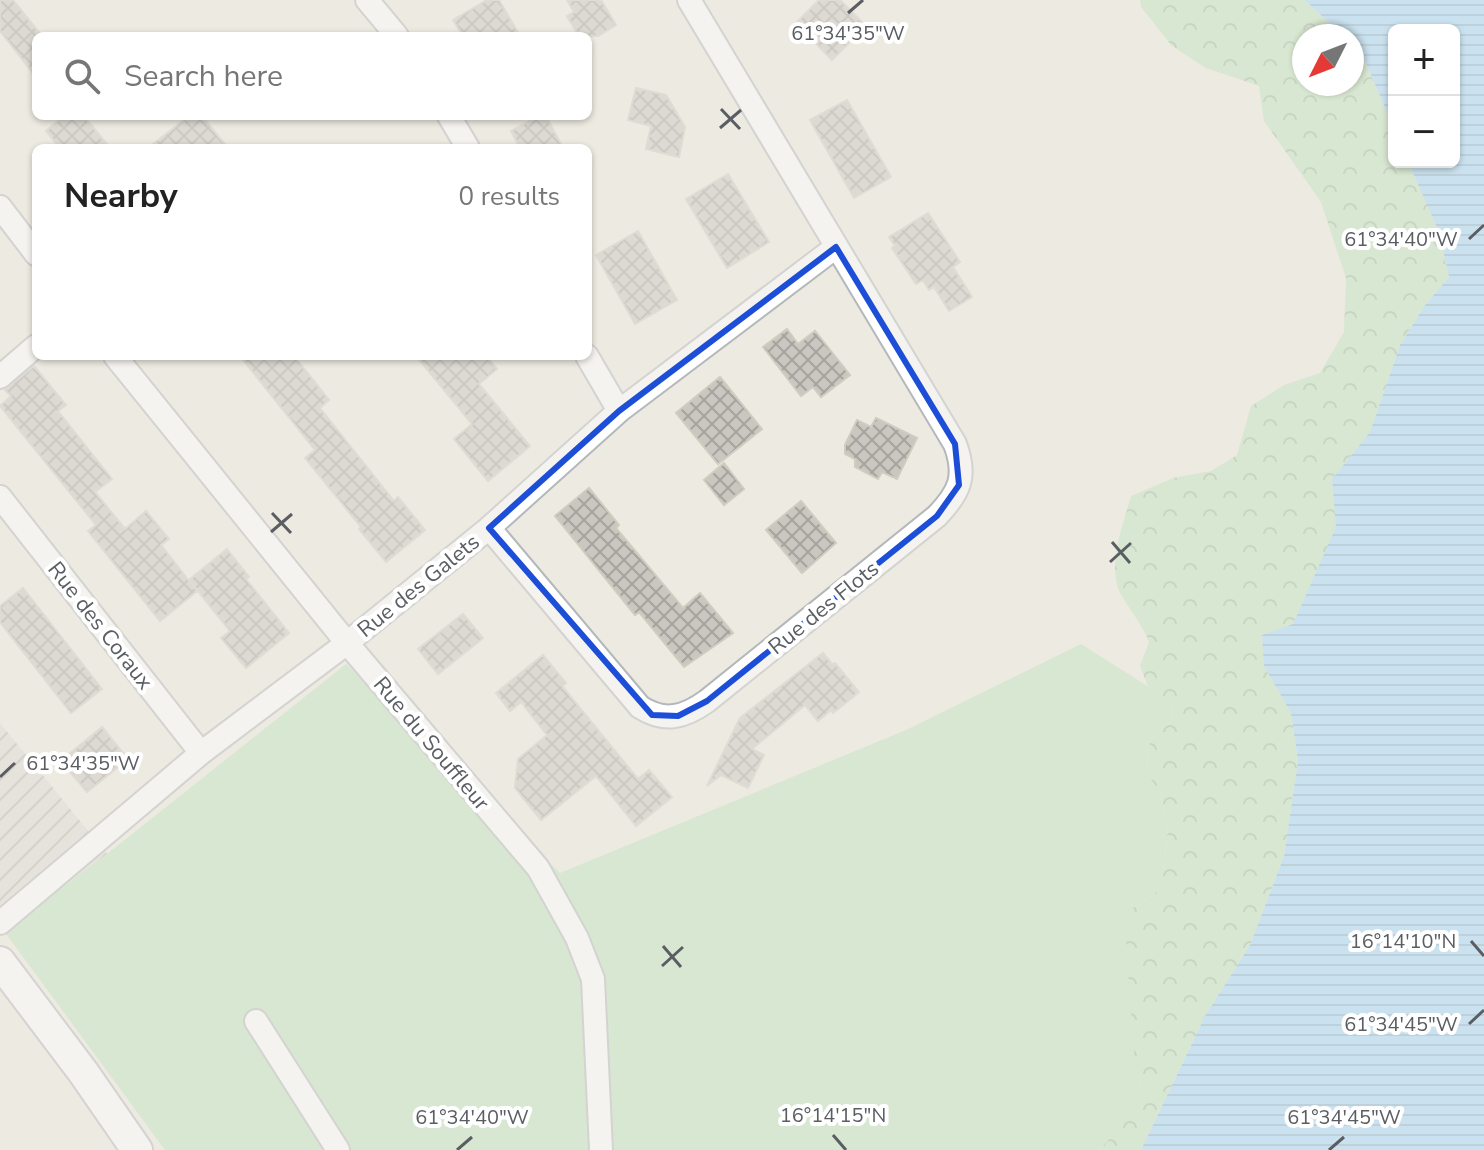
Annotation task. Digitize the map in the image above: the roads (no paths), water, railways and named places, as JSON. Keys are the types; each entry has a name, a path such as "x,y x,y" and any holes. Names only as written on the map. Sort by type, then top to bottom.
{"street":[{"path":"367,0 394,32"},
{"name":"Rue des Flots","path":"489,528 640,707 652,715 664,717 691,712 707,701 925,526 955,495 962,473 955,444 689,0"},
{"path":"451,120 466,144"},
{"path":"0,207 32,249"},
{"name":"Rue des Galets","path":"0,923 201,753 347,643 489,528 619,411 836,247"},
{"path":"0,377 32,349"},
{"name":"Rue du Souffleur","path":"118,360 347,643 538,868 577,938 593,979 601,1150"},
{"path":"589,360 619,411"},
{"name":"Rue des Coraux","path":"0,497 201,753"},
{"path":"0,962 137,1150"},
{"path":"256,1021 338,1150"}],"water":[{"path":"1305,0 1484,0 1484,1150 1141,1150 1205,1016 1250,945 1284,856 1298,761 1291,713 1264,666 1262,635 1293,624 1336,527 1332,479 1370,432 1400,345 1425,305 1449,277 1439,232 1411,168 1460,168 1460,24 1388,24 1388,115 1364,60 1364,24 1330,24"}]}
